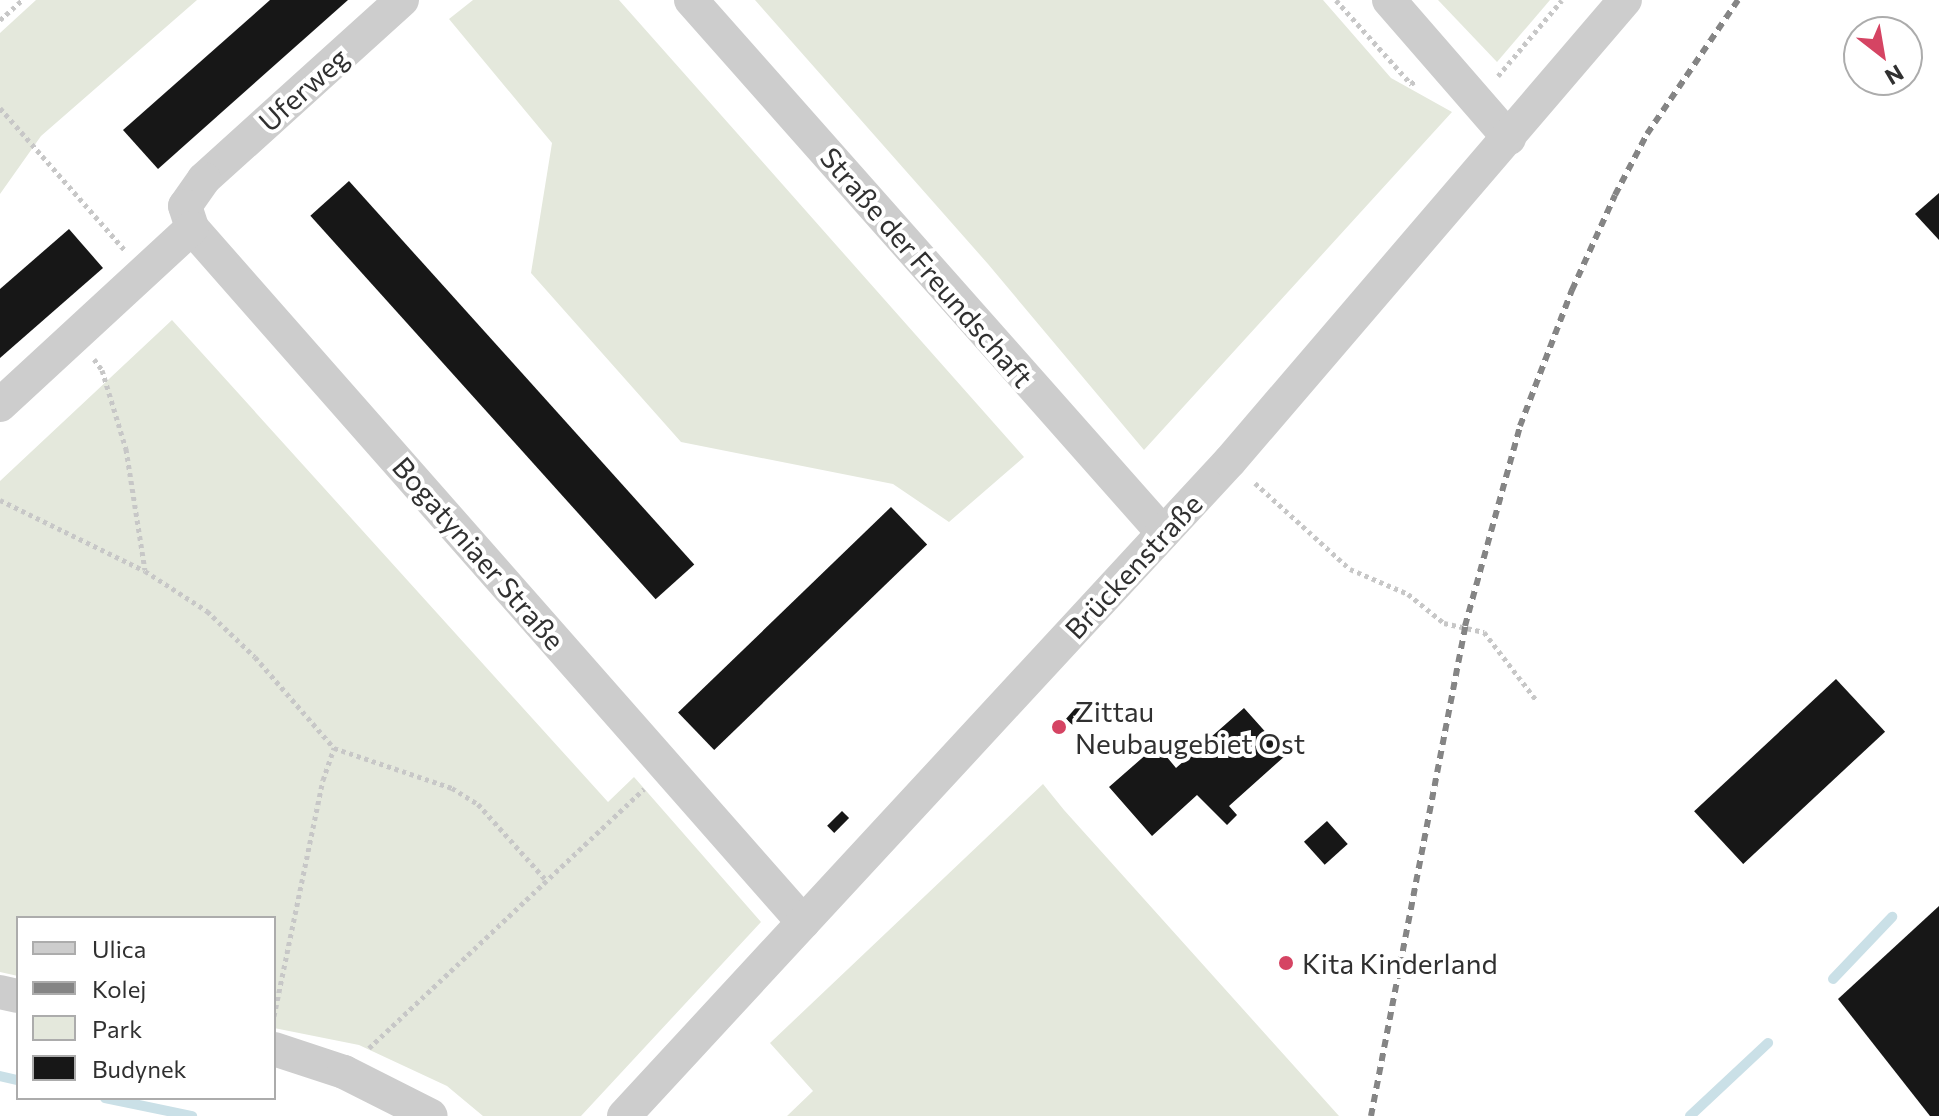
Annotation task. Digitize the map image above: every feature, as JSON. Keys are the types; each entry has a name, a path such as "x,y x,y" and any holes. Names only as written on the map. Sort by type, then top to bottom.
{"street":[{"name":"Uferweg","path":"192,228 185,206 204,179 402,0"},
{"name":"Straße der Freundschaft","path":"691,0 1163,533"},
{"path":"1389,0 1509,138"},
{"name":"Brückenstraße","path":"624,1116 1230,461 1625,0"},
{"path":"0,405 79,336 192,228"},
{"name":"Bogatyniaer Straße","path":"192,228 803,922"},
{"path":"276,1050 344,1072 431,1116"}],"path":[{"path":"0,20 22,0"},
{"path":"1477,102 1562,0"},
{"path":"0,108 144,271"},
{"path":"79,336 102,370 126,449 145,571"},
{"path":"1230,461 1350,569 1408,594 1444,623 1484,632 1537,701"},
{"path":"0,500 145,571 207,611 255,657 334,748 452,788 478,804 546,880"},
{"path":"276,1006 323,780 334,748"},
{"path":"344,1072 668,767"}],"green space":[{"path":"36,0 197,0 41,136 0,194 0,33"},
{"path":"473,0 619,0 1024,457 949,522 893,484 681,442 531,273 552,143 449,19"},
{"path":"755,0 1323,0 1391,78 1452,112 1144,450 988,264"},
{"path":"1438,0 1550,0 1497,62"},
{"path":"172,320 608,802 634,777 761,922 581,1116 483,1116 447,1086 359,1045 276,1028 276,916 16,916 16,976 0,972 0,481"},
{"path":"1043,784 1339,1116 787,1116 813,1091 770,1043"}],"building":[{"path":"270,0 348,0 158,169 123,130"},
{"path":"349,181 694,564 656,599 310,216"},
{"path":"1939,193 1939,240 1915,214"},
{"path":"69,229 103,268 0,358 0,289"},
{"path":"891,507 927,544 714,750 678,713"},
{"path":"1836,679 1885,732 1743,864 1694,811"},
{"path":"1079,704 1086,710 1073,725 1066,719"},
{"path":"1244,708 1286,755 1229,806 1237,815 1227,825 1197,795 1152,836 1109,787 1157,745 1176,768"},
{"path":"842,811 849,818 834,833 827,826"},
{"path":"1327,821 1348,844 1325,865 1304,842"},
{"path":"1939,906 1939,1116 1930,1116 1838,999"}],"waterway":[{"path":"1833,979 1892,917"},
{"path":"1690,1116 1768,1043"},
{"path":"0,1076 16,1080"},
{"path":"115,1100 192,1116"}],"railway":[{"path":"1371,1116 1465,626 1520,426 1572,290 1615,195 1647,134 1738,0"}],"place":[{"name":"Zittau Neubaugebiet Ost","path":"1059,727"},
{"name":"Kita Kinderland","path":"1286,963"}]}
